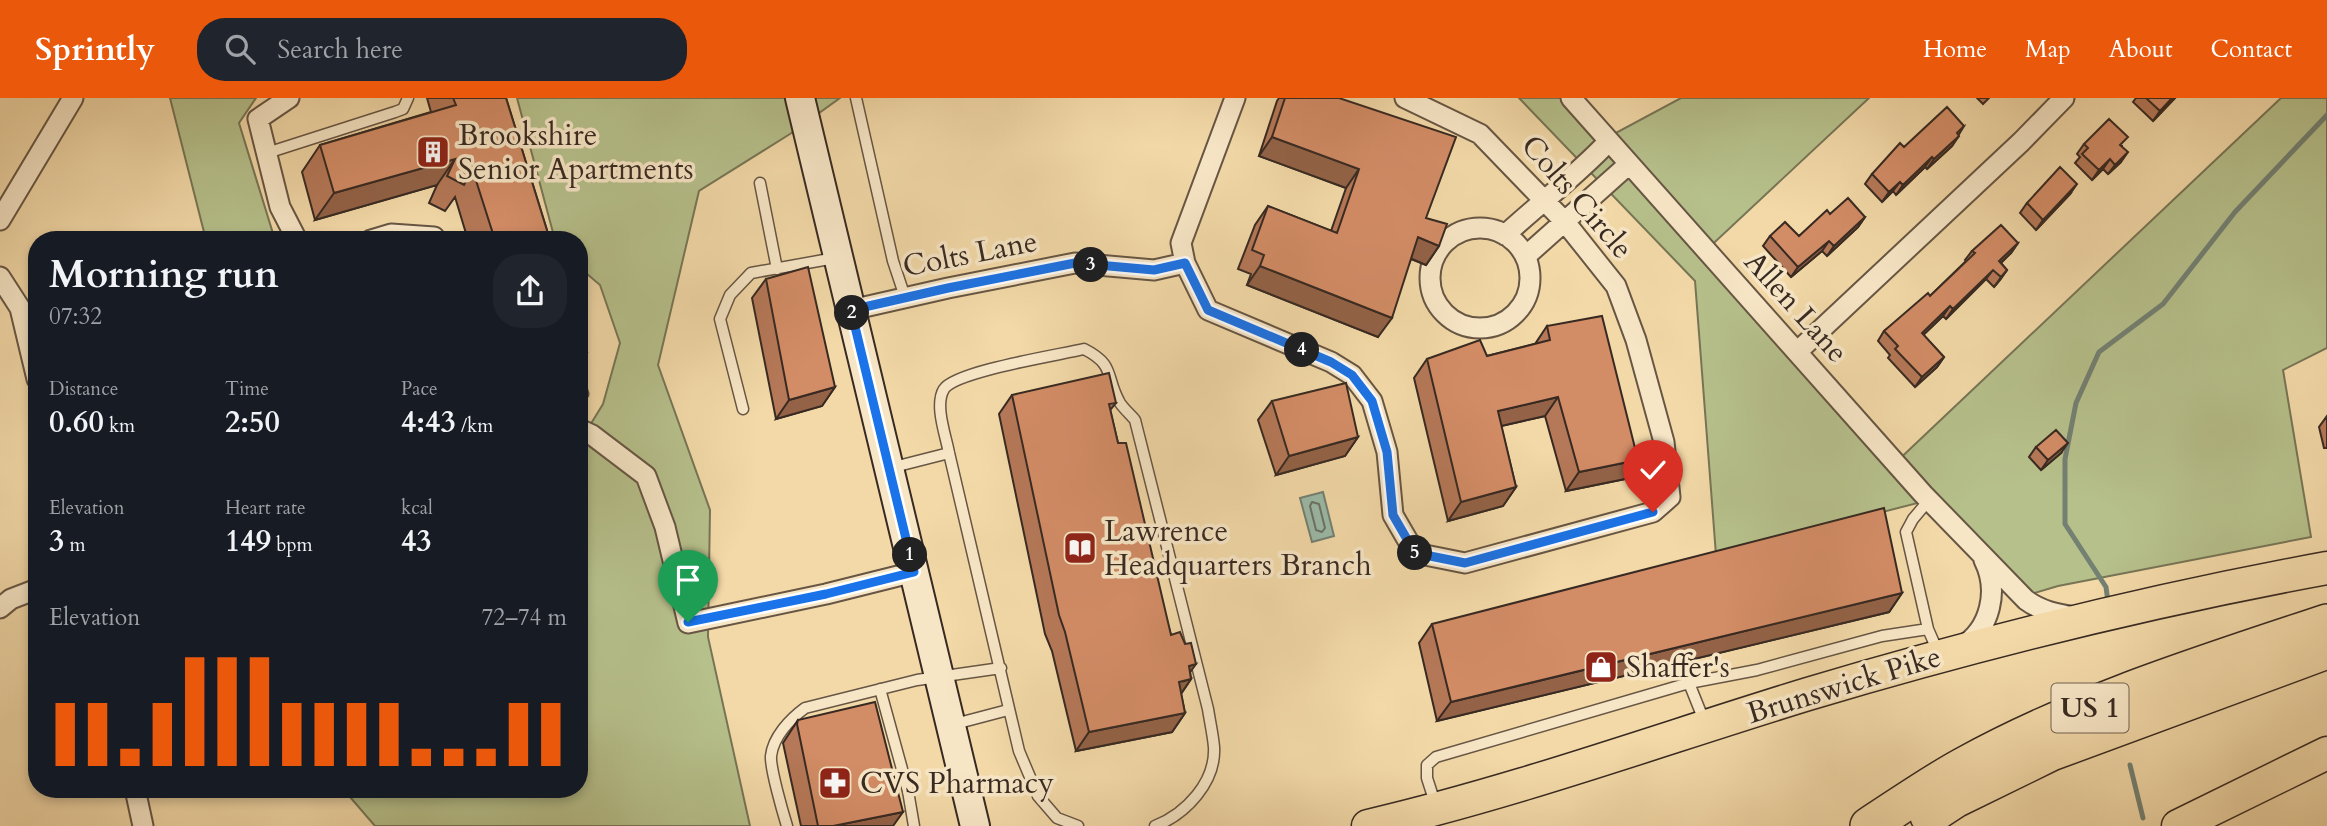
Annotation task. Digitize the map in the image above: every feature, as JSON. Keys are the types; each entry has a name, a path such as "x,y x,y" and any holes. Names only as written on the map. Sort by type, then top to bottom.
{"highway":[{"name":"US 1","path":"1869,826 1964,766 2041,728 2164,677 2327,623"},
{"name":"US 1","path":"1914,826 1955,799 2051,752 2327,650"}],"main road":[{"name":"Brunswick Pike","path":"1368,826 1520,787 1706,727 1939,646 2091,618 2327,568"},
{"path":"2178,826 2327,753"}],"street":[{"path":"0,220 73,98"},
{"path":"289,98 258,119 280,207 293,231"},
{"path":"800,98 975,826"},
{"name":"Colts Circle","path":"1236,98 1181,243 1185,263 1208,310 1331,362 1352,375 1372,401 1387,452 1393,515 1415,553 1465,563 1653,512 1671,497 1664,442 1636,340 1615,286 1565,222 1480,134 1405,98"},
{"name":"Allen Lane","path":"1571,98 1929,500 1980,553 2035,607 2054,614 2091,618"},
{"path":"1797,352 2021,142 2064,98"},
{"path":"1505,235 1580,171 1609,141"},
{"path":"1526,256 1629,163"},
{"path":"1471,228 1487,228 1505,235 1526,256 1531,272 1523,305 1511,318 1496,326 1479,328 1462,325 1447,316 1430,289 1430,272 1434,257 1443,243 1455,233 1471,228"},
{"name":"Colts Lane","path":"851,310 1075,263 1154,270 1185,263"},
{"path":"0,277 20,308 28,341"},
{"path":"588,433 646,476 665,527 688,622 826,594 914,572"},
{"name":"Allen Lane","path":"1939,646 1966,644 1978,633 1986,620 1992,587 1988,569 1980,553"},
{"path":"0,608 11,599 28,592"},
{"path":"137,798 143,826"}],"lane":[{"path":"267,153 403,109 408,98"},
{"path":"856,98 893,261 905,297"},
{"path":"760,183 777,268"},
{"path":"743,409 720,319 730,295 751,273 839,257"},
{"path":"1078,826 1057,818 1038,796 1019,751 949,453 940,404 944,390 954,380 1084,349 1105,363 1120,403 1135,420 1208,709 1214,750 1206,783 1191,803 1156,826"},
{"path":"889,468 949,453"},
{"path":"1437,810 1427,778 1427,765 1436,757 1689,683 1757,670 1882,636 1939,646 1906,532 1929,500"},
{"path":"787,826 771,757 781,733 791,719 805,708 880,689 1001,668"},
{"path":"1689,683 1706,727"},
{"path":"880,689 915,826"},
{"path":"951,725 1008,710"}],"green space":[{"path":"170,98 256,98 239,123 272,231 204,231"},
{"path":"517,98 840,98 790,134 699,191 658,365 710,510 708,637 750,826 375,826 351,798 588,798 588,428 603,404 620,343 600,285 588,275 588,231 553,231"},
{"path":"1519,98 1562,98 1601,141 1681,98 1869,98 1702,254 1892,466 2281,98 2327,98 2327,348 2283,370 2311,537 2058,586 2014,599 1929,500 1716,555 1695,281"}],"water":[{"path":"1323,492 1334,536 1312,542 1300,498"}],"building":[{"path":"453,98 506,98 547,231 492,231 472,168 464,185 447,176 455,159 334,193 320,145 456,105"},
{"path":"1285,98 1339,98 1456,137 1426,218 1447,224 1439,246 1418,237 1392,318 1260,266 1264,255 1252,250 1268,206 1337,233 1359,169 1272,137"},
{"path":"2146,98 2172,98 2160,111"},
{"path":"1947,107 1964,126 1957,133 1959,136 1903,185 1900,182 1889,192 1872,174 1900,143 1904,147"},
{"path":"2109,119 2128,137 2120,145 2128,152 2115,165 2110,159 2099,170 2082,154 2088,148 2084,144"},
{"path":"2060,167 2077,184 2043,220 2027,203"},
{"path":"1848,198 1865,217 1834,246 1829,241 1798,267 1770,236 1785,222 1799,236 1827,210 1830,214"},
{"path":"2001,225 2018,243 1999,261 2007,270 2001,277 1993,270 1953,309 1950,306 1922,333 1944,357 1922,377 1895,349 1898,346 1884,331 1928,293 1930,296 1975,253 1972,251"},
{"path":"808,267 835,387 789,400 766,279"},
{"path":"1602,316 1638,460 1579,472 1558,397 1498,411 1516,487 1461,502 1427,359 1480,340 1487,356 1550,340 1547,326"},
{"name":"Lawrence Headquarters Branch","path":"1109,373 1116,403 1109,404 1118,443 1126,443 1171,635 1180,632 1185,644 1191,643 1196,664 1189,666 1191,679 1179,682 1185,713 1089,732 1059,615 1012,395"},
{"path":"1346,383 1358,437 1289,456 1272,401"},
{"path":"2056,430 2068,443 2048,460 2036,447"},
{"path":"1884,508 1902,593 1451,702 1432,624"},
{"name":"CVS Pharmacy","path":"875,702 903,812 833,826 818,826 798,720"}],"waterway":[{"path":"2108,602 2106,587 2065,524 2065,459 2076,403 2099,352 2163,304 2235,212 2327,115"},
{"path":"2130,765 2143,818"}],"place":[{"name":"Brookshire Senior Apartments","path":"433,152"},
{"name":"Lawrence Headquarters Branch","path":"1080,548"},
{"name":"Shaffer's","path":"1601,667"},
{"name":"CVS Pharmacy","path":"835,783"}],"route":[{"path":"688,622 826,594 914,572 851,310 1075,263 1154,270 1185,263 1208,310 1331,362 1352,375 1372,401 1387,452 1393,515 1415,553 1465,563 1653,512"}]}
